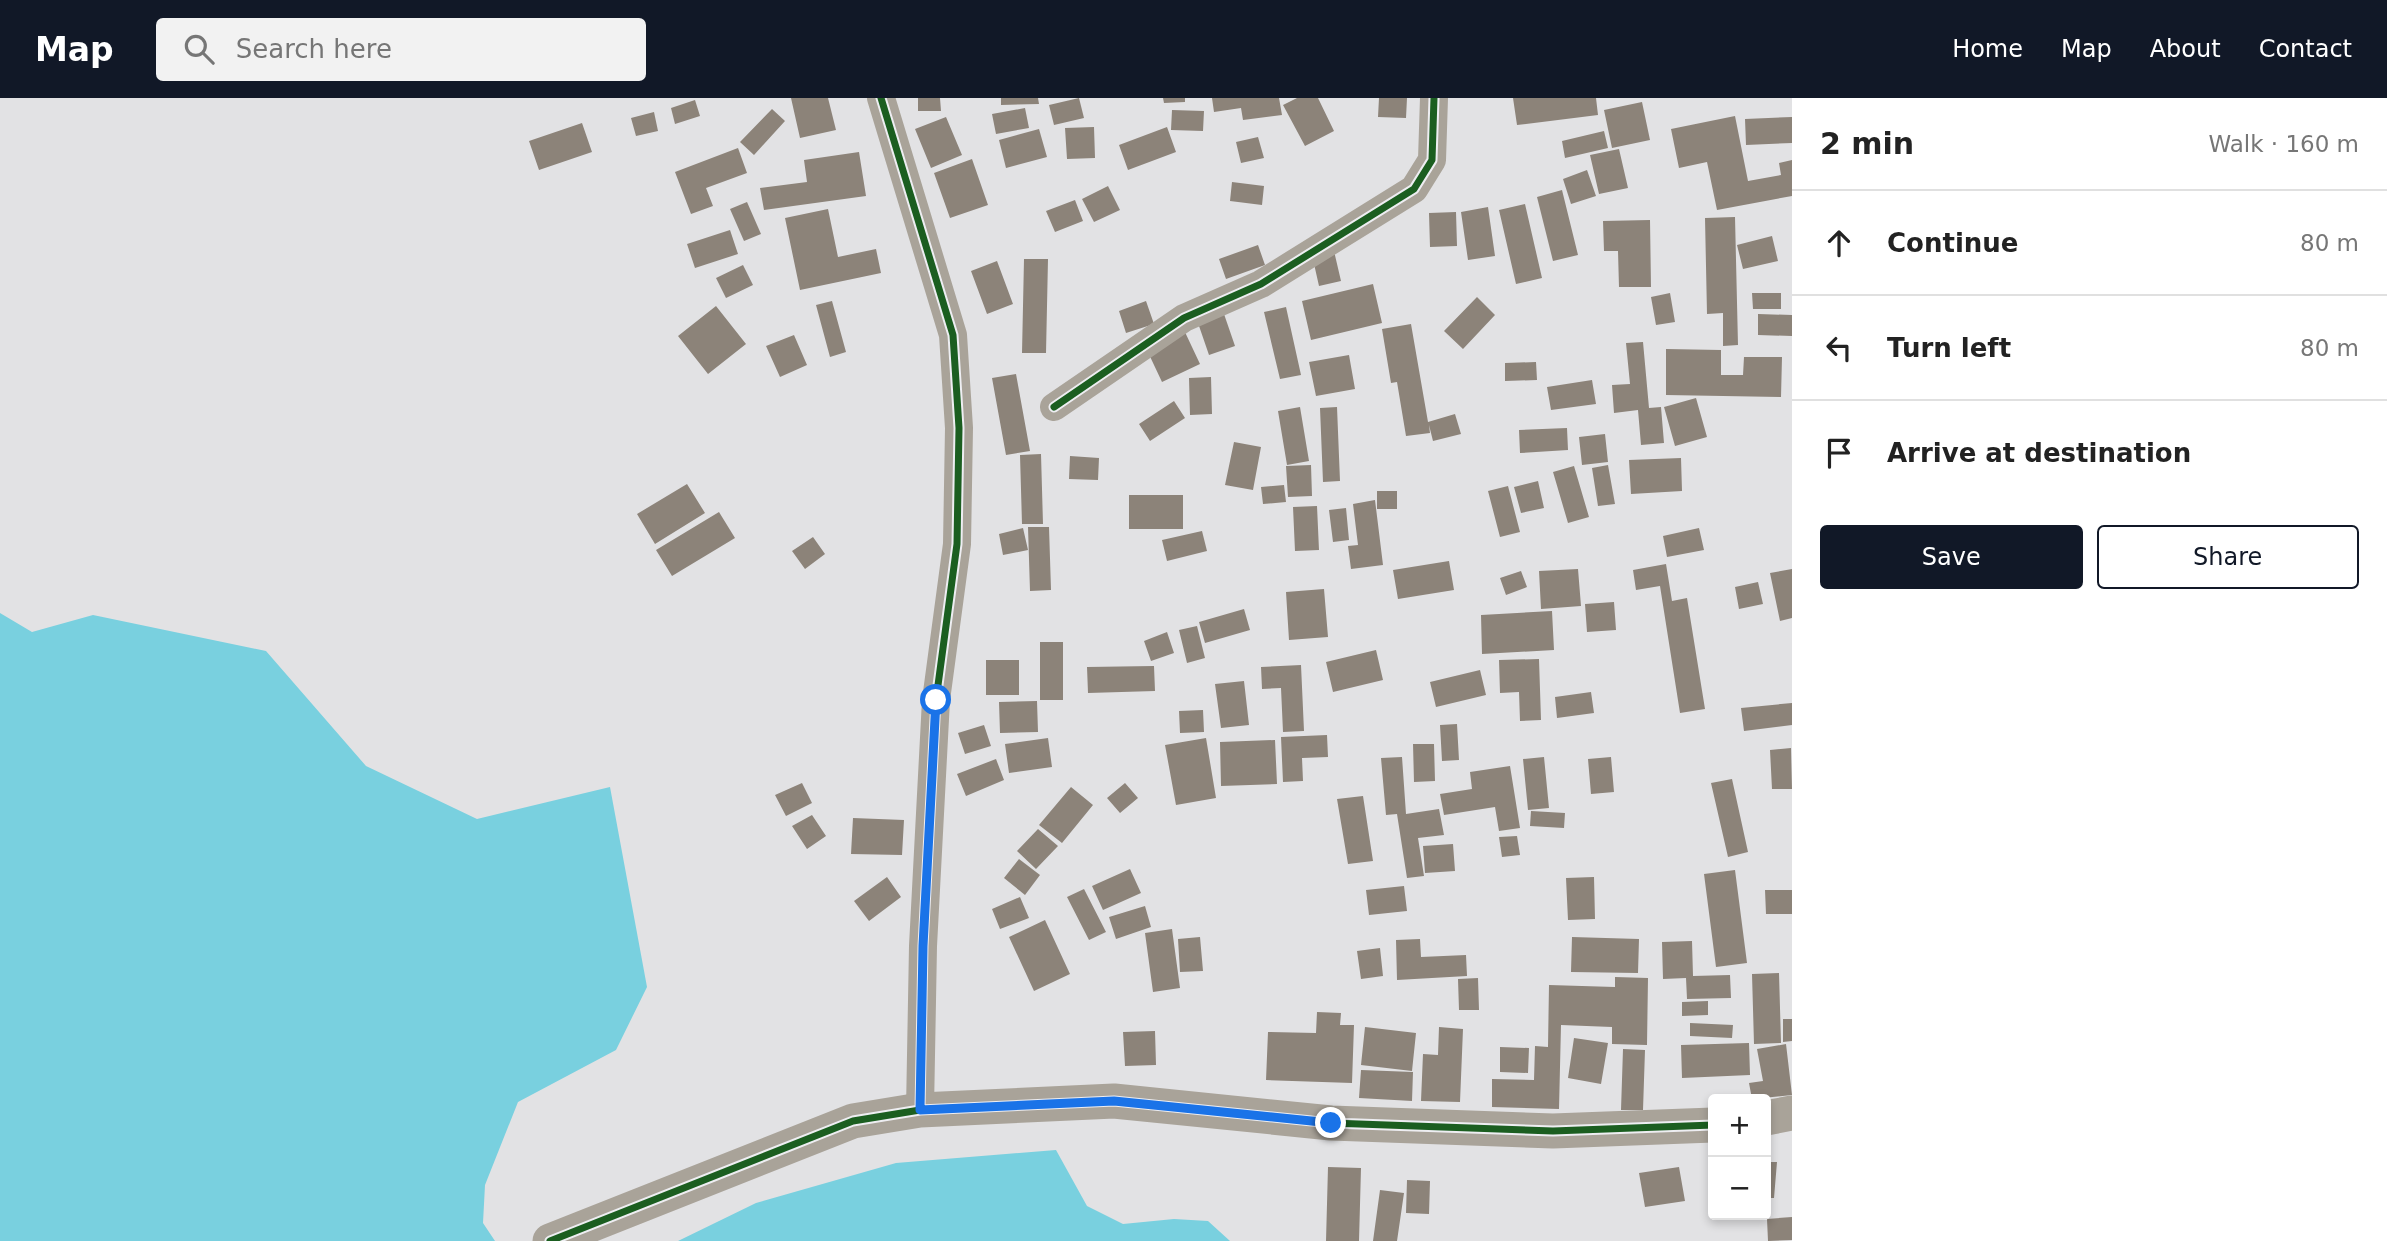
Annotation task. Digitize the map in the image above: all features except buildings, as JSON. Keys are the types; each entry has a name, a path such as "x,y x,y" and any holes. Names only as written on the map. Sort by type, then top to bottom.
{"street":[{"path":"881,98 953,335 960,428 957,544 935,712 923,946 920,1110"},
{"path":"1054,407 1184,318 1261,284 1414,189 1432,160 1434,98"},
{"path":"550,1241 853,1121 920,1110 1114,1101 1331,1123 1553,1131 1708,1125"},
{"path":"1771,1117 1792,1113"}],"water":[{"path":"0,613 32,632 93,615 266,651 366,766 477,819 610,787 647,987 616,1050 518,1102 485,1185 483,1223 495,1241 0,1241"},
{"path":"1056,1150 1087,1206 1123,1224 1174,1219 1208,1221 1230,1241 678,1241 756,1203 896,1163"}],"cycle path":[{"path":"881,98 953,335 959,428 957,544 936,700 923,946 920,1110"},
{"path":"1054,407 1184,318 1261,284 1414,189 1432,160 1434,98"},
{"path":"550,1241 853,1121 920,1110 1114,1101 1331,1123 1553,1131 1708,1125"}],"route":[{"path":"936,700 923,946 920,1110 1114,1101 1331,1123"}]}
